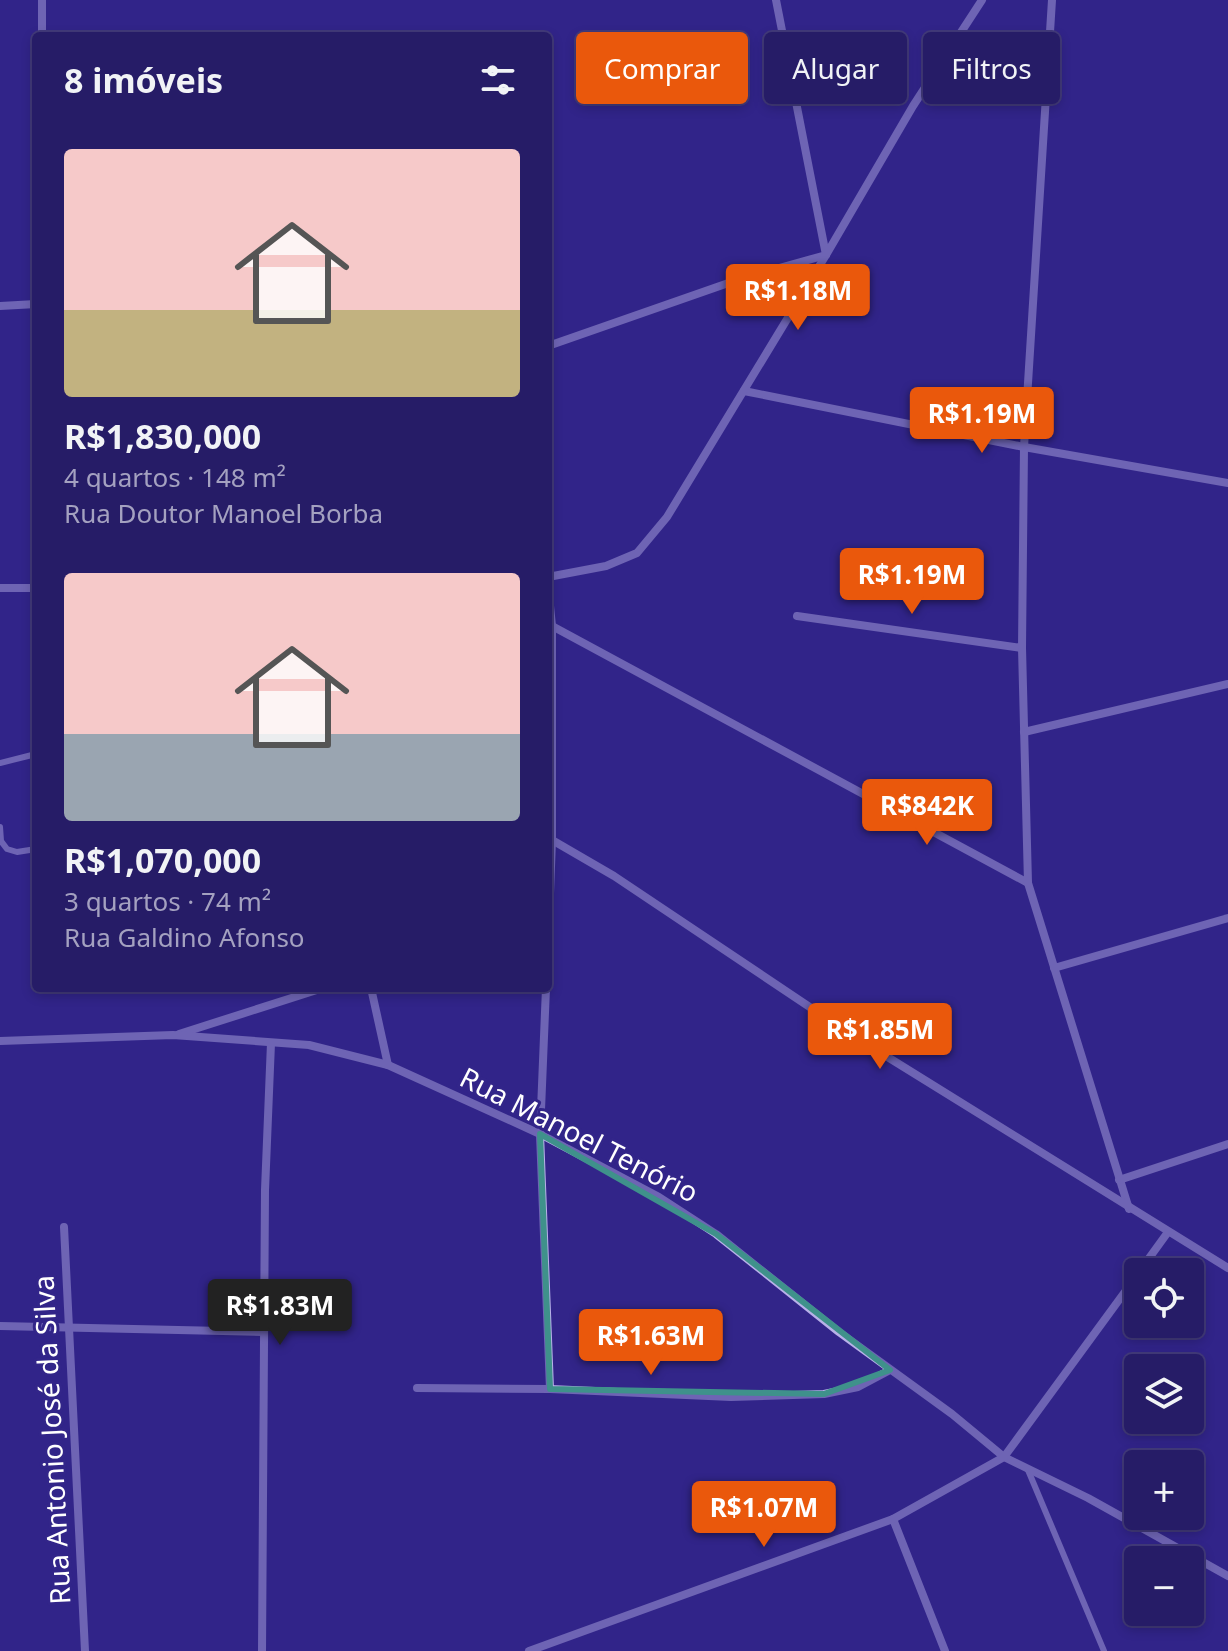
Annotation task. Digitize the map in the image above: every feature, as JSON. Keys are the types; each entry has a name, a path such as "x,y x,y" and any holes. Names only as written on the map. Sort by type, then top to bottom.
{"street":[{"path":"42,0 42,32"},
{"path":"776,0 826,255"},
{"path":"552,576 606,566 637,553 667,517 913,106 982,0"},
{"path":"1052,0 1024,447 1022,648 1028,883 1129,1209"},
{"path":"552,345 737,280 826,255"},
{"path":"0,306 32,304"},
{"path":"744,391 1024,447 1228,483"},
{"path":"0,588 32,588"},
{"path":"797,616 1022,648"},
{"path":"1028,883 552,626 552,840 614,876 844,1030 1228,1268"},
{"path":"1024,732 1228,684"},
{"path":"1054,968 1228,918"},
{"path":"173,1035 310,992"},
{"path":"372,992 388,1065"},
{"path":"546,992 540,1134 550,1389"},
{"name":"Rua Manoel Tenório","path":"0,1041 173,1035 309,1045 388,1065 540,1134 659,1197 716,1234 1004,1457 1088,1498 1228,1576"},
{"path":"262,1651 265,1190 271,1043"},
{"path":"1119,1180 1228,1144"},
{"name":"Rua Antonio José da Silva","path":"64,1227 85,1651"},
{"path":"1150,1258 1168,1232"},
{"path":"529,1651 893,1519 1004,1457 1124,1293"},
{"path":"0,1326 264,1332"},
{"path":"417,1388 550,1389 731,1397 824,1394 858,1387 890,1370"},
{"path":"893,1519 945,1651"}],"lane":[{"path":"0,763 32,755"},
{"path":"0,827 1,841 7,849 17,852 32,850"},
{"path":"1028,1469 1104,1651"}],"highlighted area":[{"path":"540,1134 716,1234 890,1370 824,1394 550,1389"}]}
